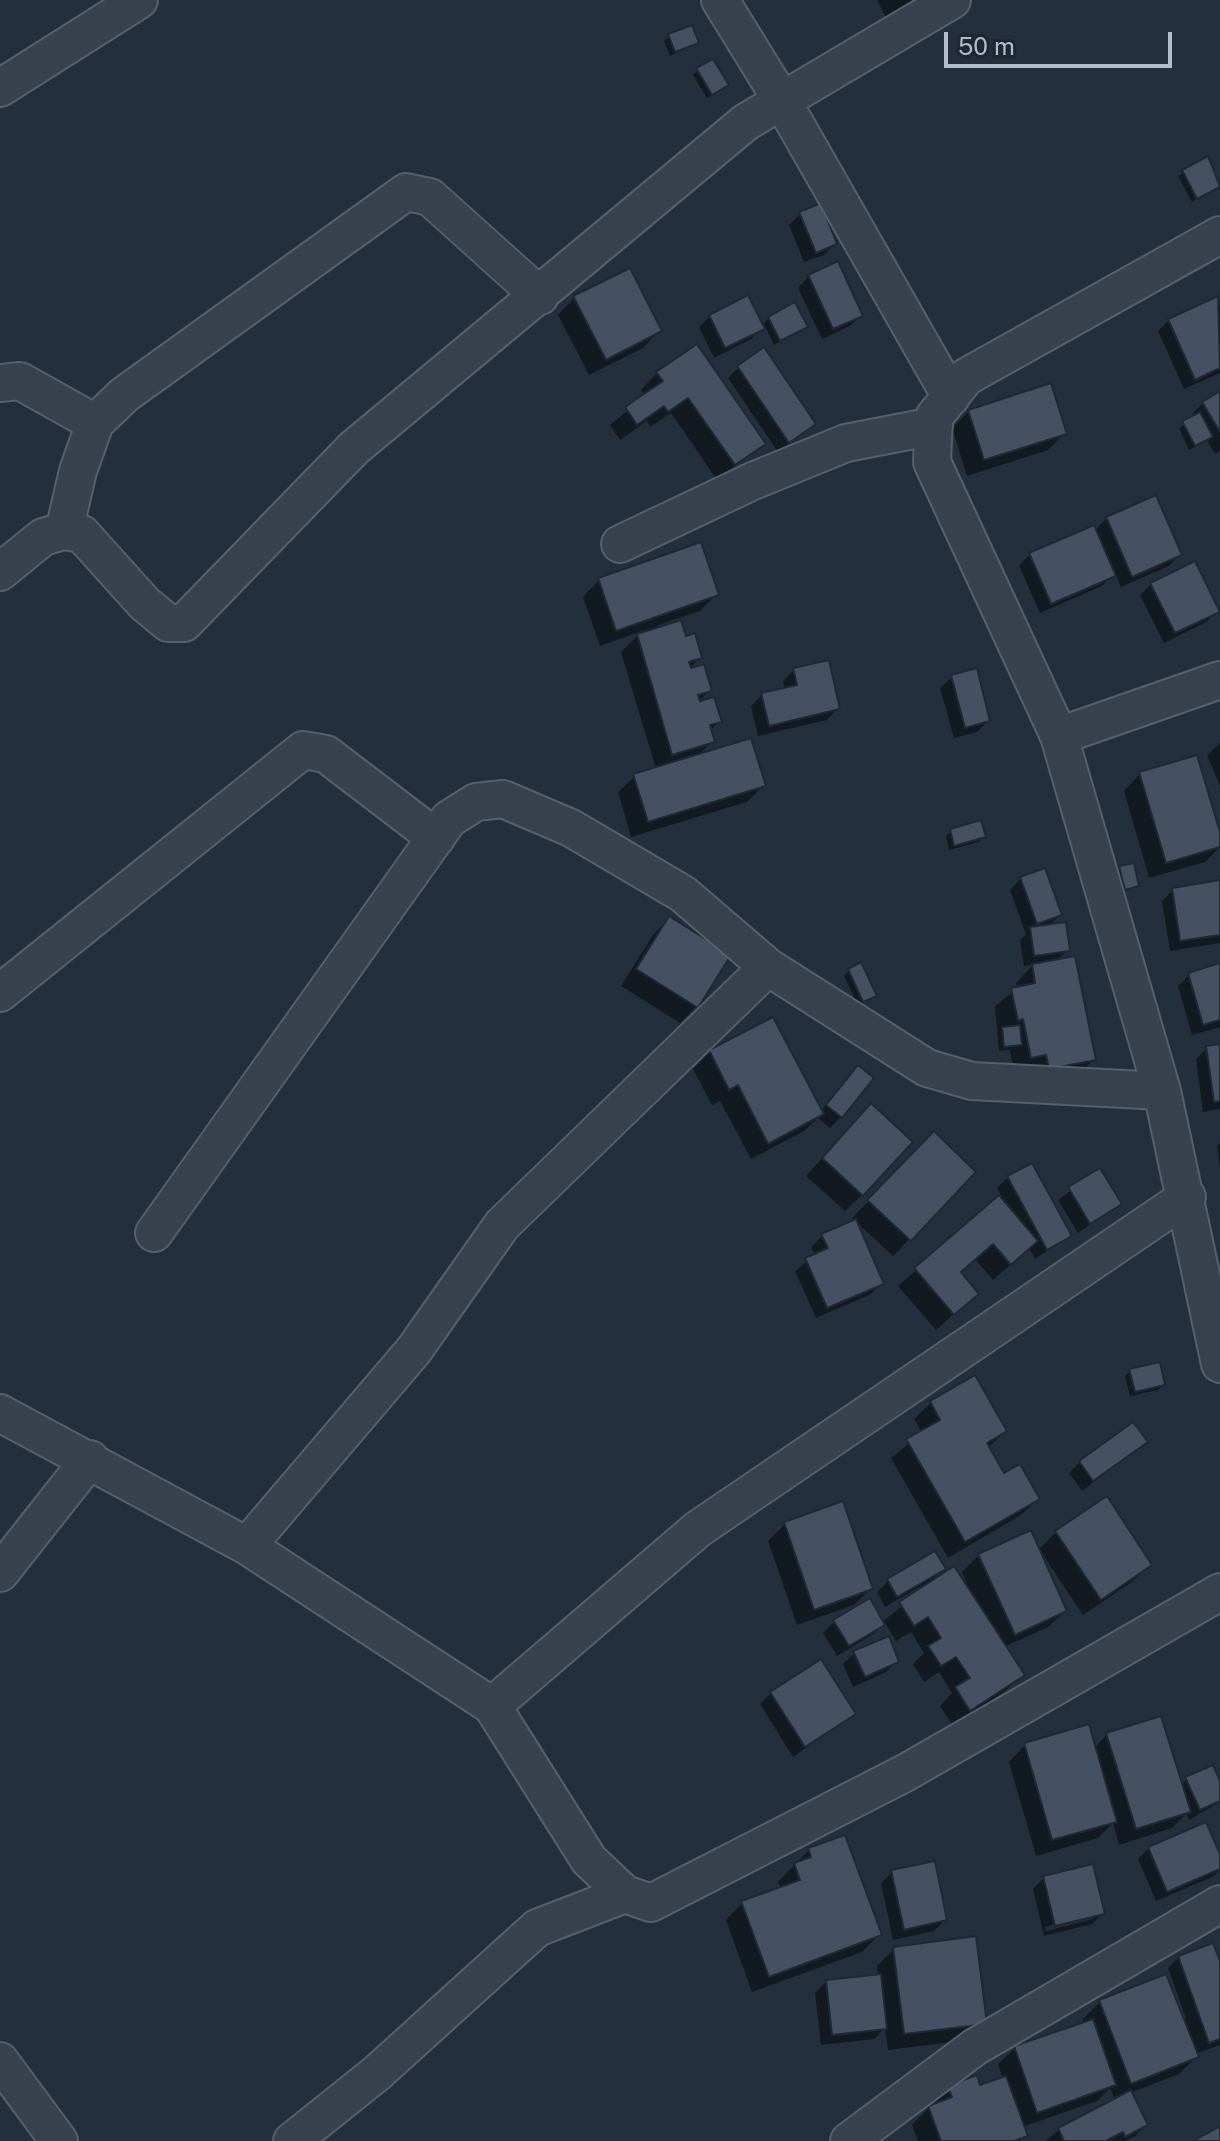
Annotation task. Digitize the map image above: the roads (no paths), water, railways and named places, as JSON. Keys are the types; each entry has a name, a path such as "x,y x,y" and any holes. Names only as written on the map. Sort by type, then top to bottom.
{"street":[{"path":"0,88 139,0"},
{"path":"720,0 781,99 943,411"},
{"path":"0,572 43,537 64,531 82,534 144,603 168,623 184,623 354,448 746,122 952,0"},
{"path":"64,531 78,471 95,423 124,395 406,192 430,197 540,296"},
{"path":"1220,235 966,377 943,411 932,462 1059,736 1162,1091 1187,1197 1220,1364"},
{"path":"0,383 20,381 95,423"},
{"path":"620,544 753,481 846,443 943,411"},
{"path":"1059,736 1220,680"},
{"path":"0,993 303,750 326,754 436,838"},
{"path":"154,1233 449,819 476,802 503,799 571,828 683,894 768,967 927,1068 972,1081 1162,1091"},
{"path":"247,1546 414,1350 502,1225 768,967"},
{"path":"492,1706 698,1529 1187,1197"},
{"path":"0,1413 247,1546 492,1706 589,1860 625,1894 651,1903 905,1773 1220,1592"},
{"path":"0,1573 90,1459"},
{"path":"292,2141 377,2073 537,1928 625,1894"},
{"path":"849,2141 975,2047 1220,1904"},
{"path":"0,2061 59,2141"}]}
